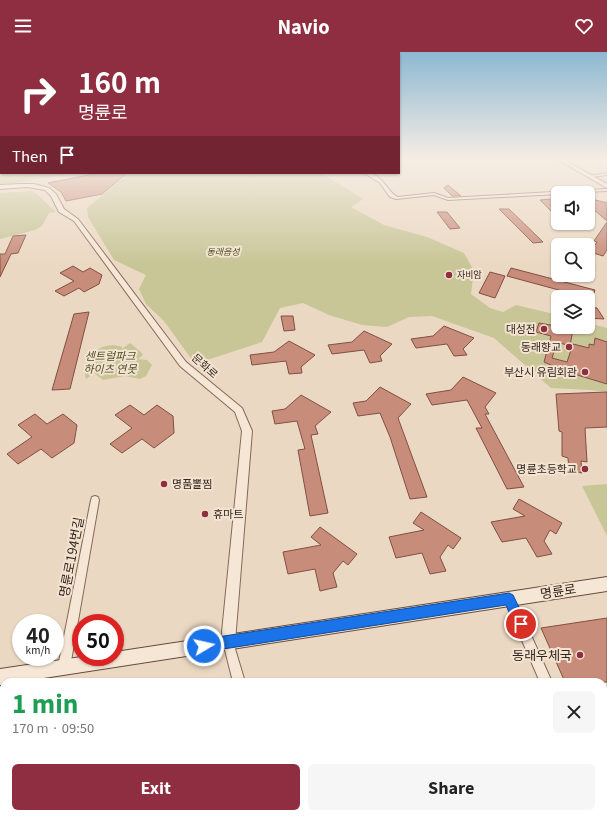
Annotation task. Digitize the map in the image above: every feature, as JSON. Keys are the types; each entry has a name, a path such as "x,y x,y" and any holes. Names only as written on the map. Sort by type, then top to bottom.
{"main road":[{"name":"명륜로","path":"11,678 64,667 607,584"}],"street":[{"name":"문화로","path":"52,194 57,199 62,212 76,220 183,364 239,410 247,431 228,642"},
{"path":"390,194 398,198 434,194 448,199 541,194"},
{"name":"명륜로194번길","path":"64,667 95,500"},
{"path":"509,599 544,678"},
{"path":"228,642 238,678"}],"green space":[{"path":"0,194 36,194 56,212 49,213 42,226 35,230 0,239"},
{"name":"동래읍성","path":"104,194 355,194 363,199 351,207 384,225 427,237 464,253 474,271 471,294 490,308 503,312 516,305 551,313 551,334 595,334 595,325 607,328 607,392 551,388 494,338 432,316 409,317 387,327 362,325 329,315 303,303 280,308 262,342 195,364 164,321 146,304 139,289 146,275 114,260 88,217 87,208"},
{"name":"센트럴파크 하이츠 연못","path":"130,343 143,355 138,359 147,360 152,365 146,376 140,379 125,376 103,380 94,373 86,379 86,364 94,352 100,348 114,345 122,347 122,349"},
{"path":"607,484 607,536 582,486"}],"building":[{"path":"62,194 102,194 102,194 66,201"},
{"path":"450,194 458,194 461,196 452,196"},
{"path":"551,199 551,211 540,200"},
{"path":"595,200 607,203 607,221 595,211"},
{"path":"499,209 509,209 543,242 533,243"},
{"path":"437,212 447,212 460,228 450,229"},
{"path":"607,222 607,250 603,256 595,254 595,245 597,242 595,240"},
{"path":"26,235 18,253 11,254 0,277 0,254 5,254 13,236"},
{"path":"73,266 83,272 90,268 102,275 99,284 84,292 79,288 64,296 55,291 74,281 60,273"},
{"path":"511,268 551,278 551,282 564,282 595,290 559,290 507,276"},
{"path":"490,272 505,276 495,298 479,293"},
{"path":"595,308 597,308 604,319 595,318"},
{"path":"89,312 70,389 52,390 74,314"},
{"path":"281,316 293,316 295,330 284,331"},
{"path":"539,323 551,325 551,334 572,334 570,346 557,342 552,358 567,362 573,344 589,348 589,344 594,345 595,338 607,342 607,384 564,371 544,362 551,336 536,332"},
{"path":"444,326 474,338 463,349 467,355 454,356 447,344 416,348 411,339 433,336"},
{"path":"364,331 392,344 380,356 382,361 370,363 364,350 332,354 328,345 352,342"},
{"path":"289,341 315,355 301,367 302,373 289,374 286,361 252,365 250,355 274,352"},
{"path":"463,377 496,393 485,407 489,414 485,414 524,487 507,489 476,428 482,428 467,400 432,405 426,394 451,390"},
{"path":"380,387 411,404 398,418 427,497 410,499 390,437 380,413 358,416 353,403 366,401"},
{"name":"명륜초등학교","path":"607,392 607,427 585,428 587,462 581,461 582,473 569,470 568,458 562,456 562,432 559,431 556,394"},
{"path":"301,395 331,412 315,426 318,434 311,435 328,513 310,516 298,450 305,449 297,421 275,424 272,411 285,409"},
{"path":"130,405 144,415 157,405 173,416 174,433 154,448 142,439 122,453 110,444 132,428 115,415"},
{"path":"35,414 47,424 63,414 77,425 74,443 52,458 41,449 18,464 7,454 32,437 18,425"},
{"path":"519,499 562,523 556,534 550,530 544,541 552,554 537,557 526,538 502,542 491,522 525,516 513,509"},
{"path":"421,512 461,538 453,549 448,545 440,557 446,571 430,574 422,553 396,558 389,537 424,530 413,523"},
{"path":"320,527 357,554 348,565 343,561 333,573 337,587 320,591 315,569 288,574 283,552 321,545 311,537"},
{"name":"동래우체국","path":"607,618 607,678 563,678 541,628"}],"place":[{"name":"자비암","path":"449,275"},
{"name":"대성전","path":"544,329"},
{"name":"동래향교","path":"569,347"},
{"name":"부산시 유림회관","path":"585,372"},
{"name":"명륜초등학교","path":"585,469"},
{"name":"명품뽈찜","path":"164,484"},
{"name":"휴마트","path":"205,514"},
{"name":"동래우체국","path":"580,655"}],"route":[{"path":"204,646 509,599 521,624"}]}
